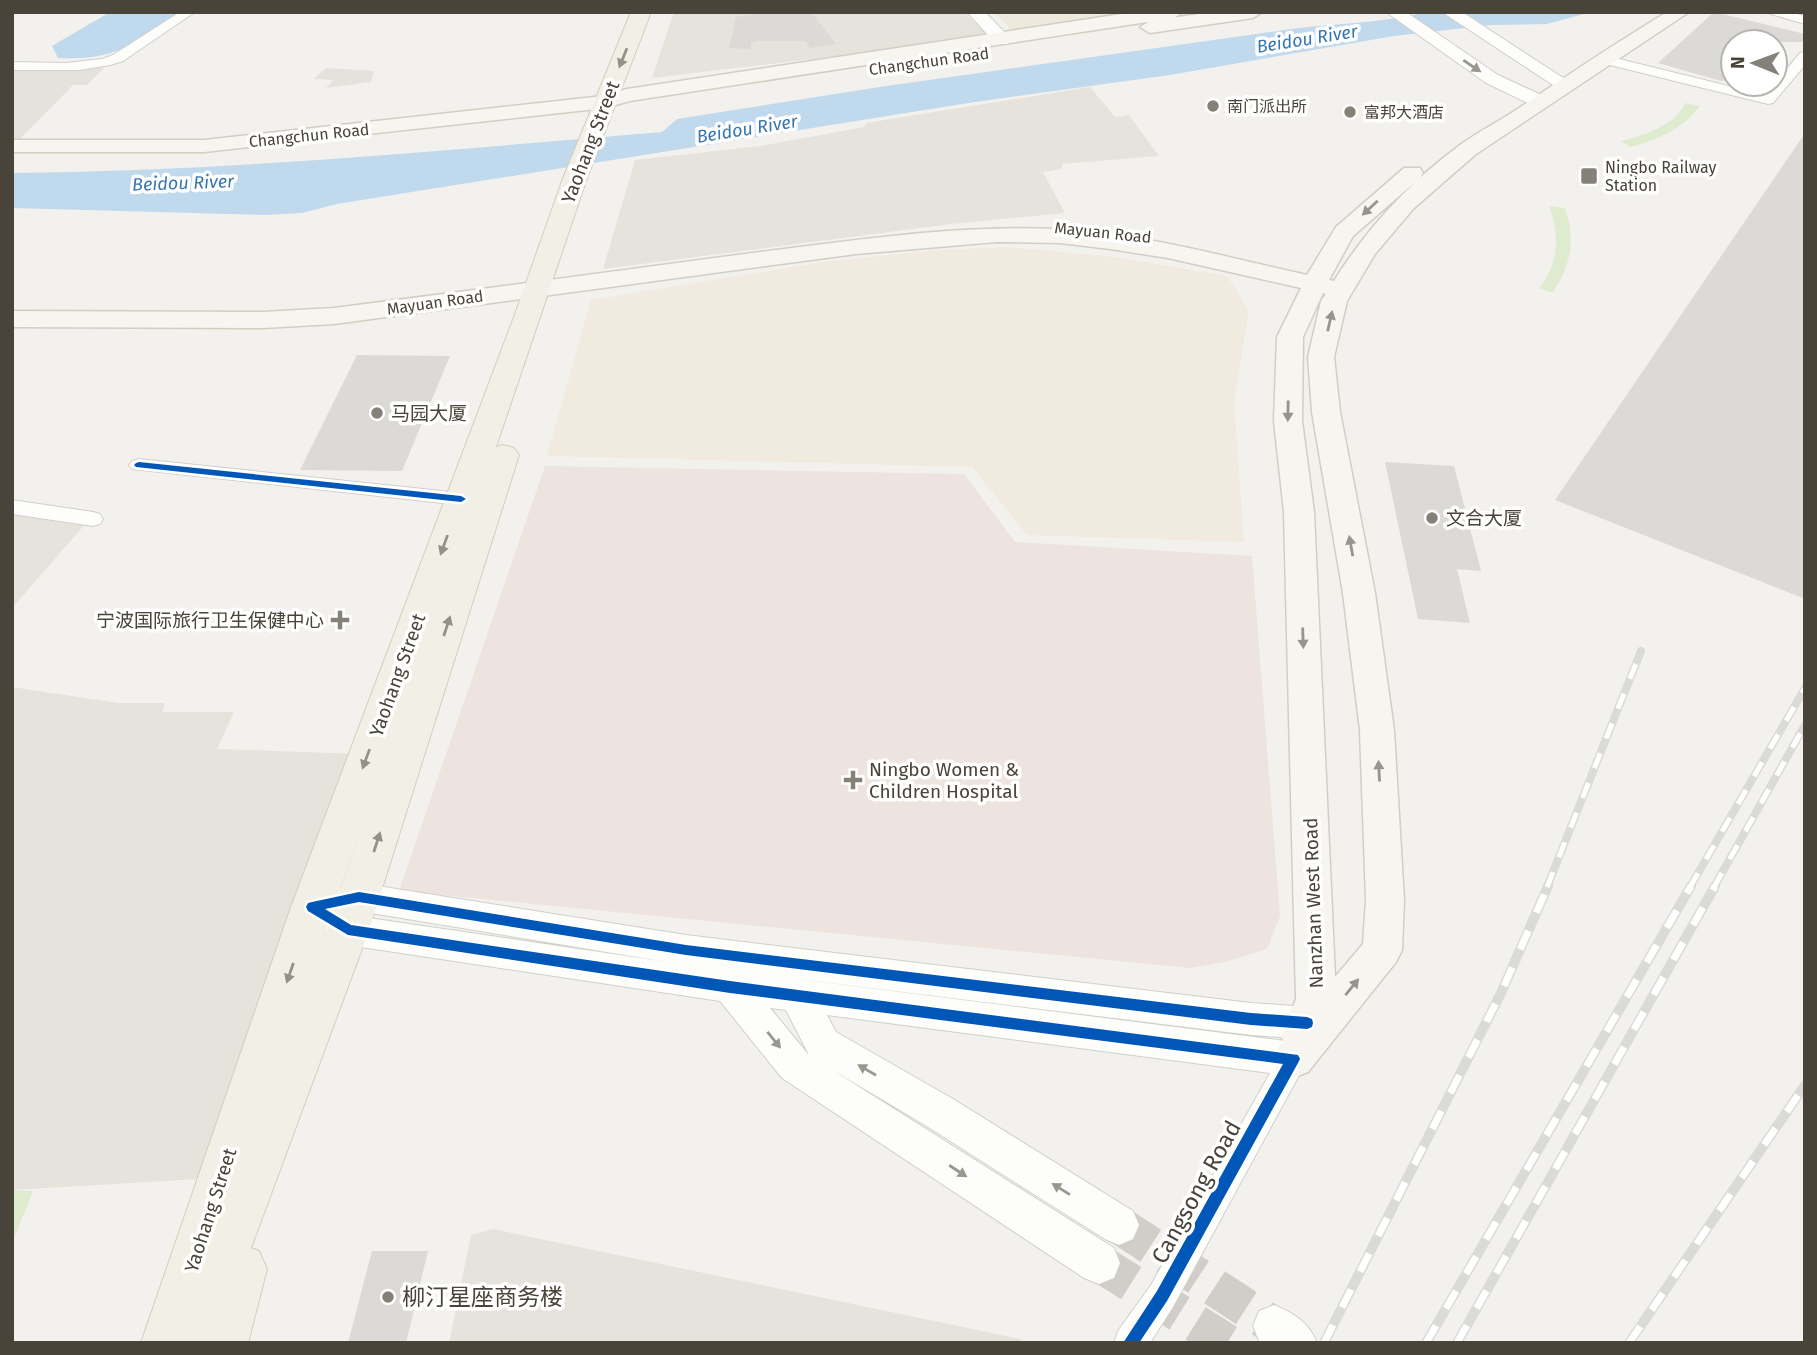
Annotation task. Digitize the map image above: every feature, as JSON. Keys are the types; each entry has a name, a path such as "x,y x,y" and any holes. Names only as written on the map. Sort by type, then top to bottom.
{"main road":[{"name":"Yaohang Street","path":"615,102 641,12"},
{"name":"Yaohang Street","path":"167,1343 270,1084 353,913 583,181 615,102 658,12"},
{"name":"Changchun Road","path":"615,102 1174,12"},
{"name":"Changchun Road","path":"12,146 204,146 615,102 1253,12"},
{"path":"1546,90 1654,12"},
{"path":"1546,90 1607,60 1680,12"},
{"name":"Nanzhan West Road","path":"1293,1059 1316,999 1299,512 1288,422 1290,337 1331,281 1365,251 1406,203 1468,149 1546,90"},
{"name":"Mayuan Road","path":"12,318 286,319 334,316 856,247 998,235 1060,236 1168,251 1331,281"},
{"name":"Nanzhan West Road","path":"1293,1059 1382,950 1385,900 1377,730 1359,593 1326,412 1321,357 1334,301 1331,281"},
{"name":"Yaohang Street","path":"193,1343 238,1213 312,907 461,499 549,286"},
{"path":"147,1343 270,1084"},
{"path":"222,1343 270,1084"}],"street":[{"path":"12,66 106,63 189,12"},
{"path":"975,12 1009,39"},
{"path":"989,12 1009,39"},
{"path":"1394,12 1492,79 1546,90"},
{"path":"1770,12 1805,20"},
{"path":"1457,17 1546,90"},
{"path":"1607,60 1768,100 1805,56"},
{"path":"139,465 461,499"},
{"path":"12,507 93,519"},
{"path":"312,907 1251,1019 1307,1023"},
{"path":"353,913 730,987 1293,1059"},
{"path":"730,987 795,1066 1099,1263"},
{"path":"797,996 823,1044 939,1112 1119,1225"},
{"name":"Cangsong Road","path":"1130,1343 1162,1296 1293,1059"}],"shaded area":[{"path":"674,12 964,12 990,38 652,78"},
{"path":"994,12 1133,12 1012,31"},
{"path":"12,68 104,68 87,85 73,85 20,139 12,138"},
{"path":"326,68 374,71 371,82 326,88 334,80 314,79"},
{"path":"1090,87 1115,117 1129,115 1159,156 1062,164 1062,169 1043,172 1065,213 951,224 603,269 635,160 760,146 864,127 866,123"},
{"path":"1008,247 1113,257 1227,276 1249,310 1234,403 1244,542 1027,535 972,467 547,456 591,300 816,263 936,250"},
{"name":"Ningbo Women & Children Hospital","path":"545,466 964,474 1015,542 1252,556 1280,916 1267,949 1225,962 1190,968 399,891"},
{"path":"12,510 87,522 12,608"},
{"path":"12,687 118,703 165,703 162,712 234,712 217,749 360,754 199,1179 12,1190"},
{"path":"493,1229 1021,1339 1020,1343 449,1343 471,1235"}],"green space":[{"path":"1685,103 1700,106 1686,121 1669,132 1630,147 1621,141 1648,133 1667,123 1675,118"},
{"path":"1549,206 1565,208 1571,241 1564,273 1552,293 1539,288 1551,269 1556,248 1555,227"},
{"path":"12,1190 33,1191 12,1243"}],"water":[{"path":"110,12 184,12 139,41 112,53 58,58 52,46"},
{"name":"Beidou River","path":"1426,12 1591,12 1547,24 1491,25 1394,36 1170,75 975,102 337,204 302,213 264,215 12,208 12,173 257,164 662,132 677,119 886,86"}],"building":[{"path":"767,12 811,12 836,44 810,48 805,41 757,41 751,43 751,49 729,48 736,17"},
{"path":"1714,12 1780,28 1719,28 1719,80 1658,63"},
{"path":"1789,30 1805,34 1805,42 1789,42"},
{"name":"Ningbo Railway Station","path":"1805,133 1805,599 1555,500"},
{"name":"马园大厦","path":"357,355 450,356 402,471 300,470"},
{"name":"文合大厦","path":"1385,462 1454,466 1481,571 1457,569 1470,623 1418,619"},
{"name":"柳汀星座商务楼","path":"372,1251 428,1251 406,1343 348,1343"}],"tunnel":[{"path":"1119,1225 1274,1326"},
{"path":"1099,1263 1227,1343"}],"railway":[{"path":"1547,887 1641,651"},
{"path":"1690,887 1805,688"},
{"path":"1714,887 1805,725"},
{"path":"1324,1343 1501,993 1548,886"},
{"path":"1426,1343 1691,886"},
{"path":"1457,1343 1715,886"},
{"path":"1629,1343 1805,1085"}],"cycle path":[{"path":"139,465 461,499"},
{"path":"1130,1343 1162,1296 1293,1059 730,987 348,930 312,907 359,897 686,950 1251,1019 1307,1023"}],"place":[{"name":"南门派出所","path":"1213,106"},
{"name":"富邦大酒店","path":"1350,112"},
{"name":"Ningbo Railway Station","path":"1589,176"},
{"name":"马园大厦","path":"377,413"},
{"name":"文合大厦","path":"1432,518"},
{"name":"宁波国际旅行卫生保健中心","path":"340,620"},
{"name":"Ningbo Women & Children Hospital","path":"853,780"},
{"name":"柳汀星座商务楼","path":"388,1297"}]}
